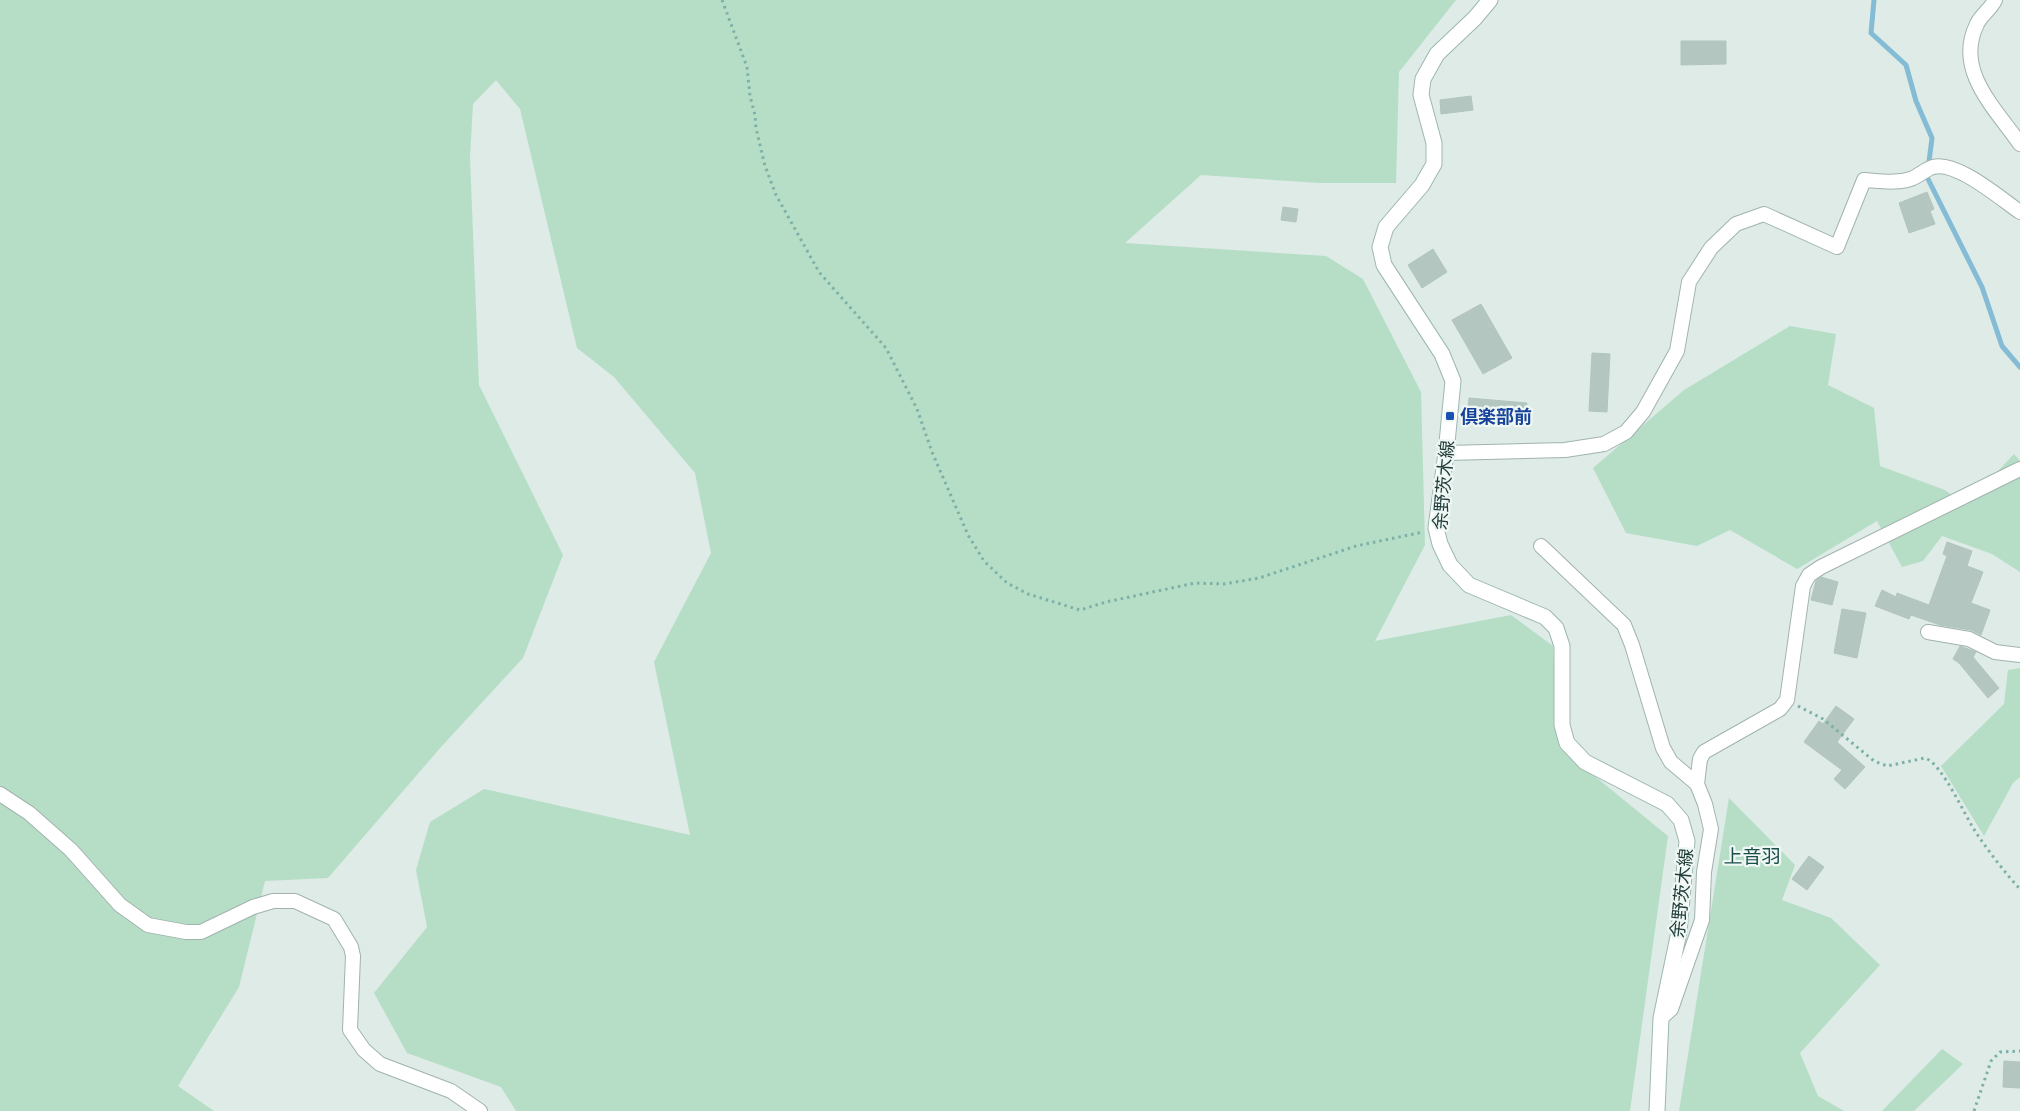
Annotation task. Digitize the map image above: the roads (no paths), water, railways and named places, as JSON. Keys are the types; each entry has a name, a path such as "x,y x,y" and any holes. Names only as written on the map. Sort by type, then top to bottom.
{"main road":[{"name":"余野茨木線","path":"1490,0 1476,18 1438,54 1423,79 1421,95 1434,143 1434,164 1422,185 1386,227 1380,247 1384,265 1442,354 1453,381 1436,528 1440,544 1450,565 1469,585 1545,618 1556,628 1562,646 1562,725 1567,743 1585,762 1667,804 1681,820 1687,841 1681,916 1661,1018 1657,1111"}],"street":[{"path":"1995,0 1977,22 1970,42 1970,63 1978,85 2020,144"},
{"path":"1446,453 1565,450 1604,444 1626,432 1643,412 1677,351 1689,282 1711,248 1736,224 1764,214 1837,247 1864,180 1890,182 1912,178 1934,167 1948,166 1969,177 2020,212"},
{"path":"1697,784 1700,759 1704,752 1780,709 1787,700 1803,586 1809,575 1821,567 2020,469"},
{"path":"1542,546 1624,625 1632,645 1663,748 1671,762 1697,784 1705,804 1711,829 1704,872 1702,920 1671,1009 1661,1018"},
{"path":"1928,632 1969,640 1995,652 2020,655"},
{"path":"0,794 29,813 71,850 120,905 148,925 186,932 201,932 253,907 273,901 295,901 334,920 351,947 350,1030 364,1050 380,1064 451,1092 480,1111"}],"waterway":[{"path":"1874,0 1871,33 1906,65 1916,101 1932,138 1927,177 1982,287 2002,346 2020,367"}],"place":[{"name":"倶楽部前","path":"1450,416"}],"district":[{"name":"上音羽","path":"1752,856"}]}
